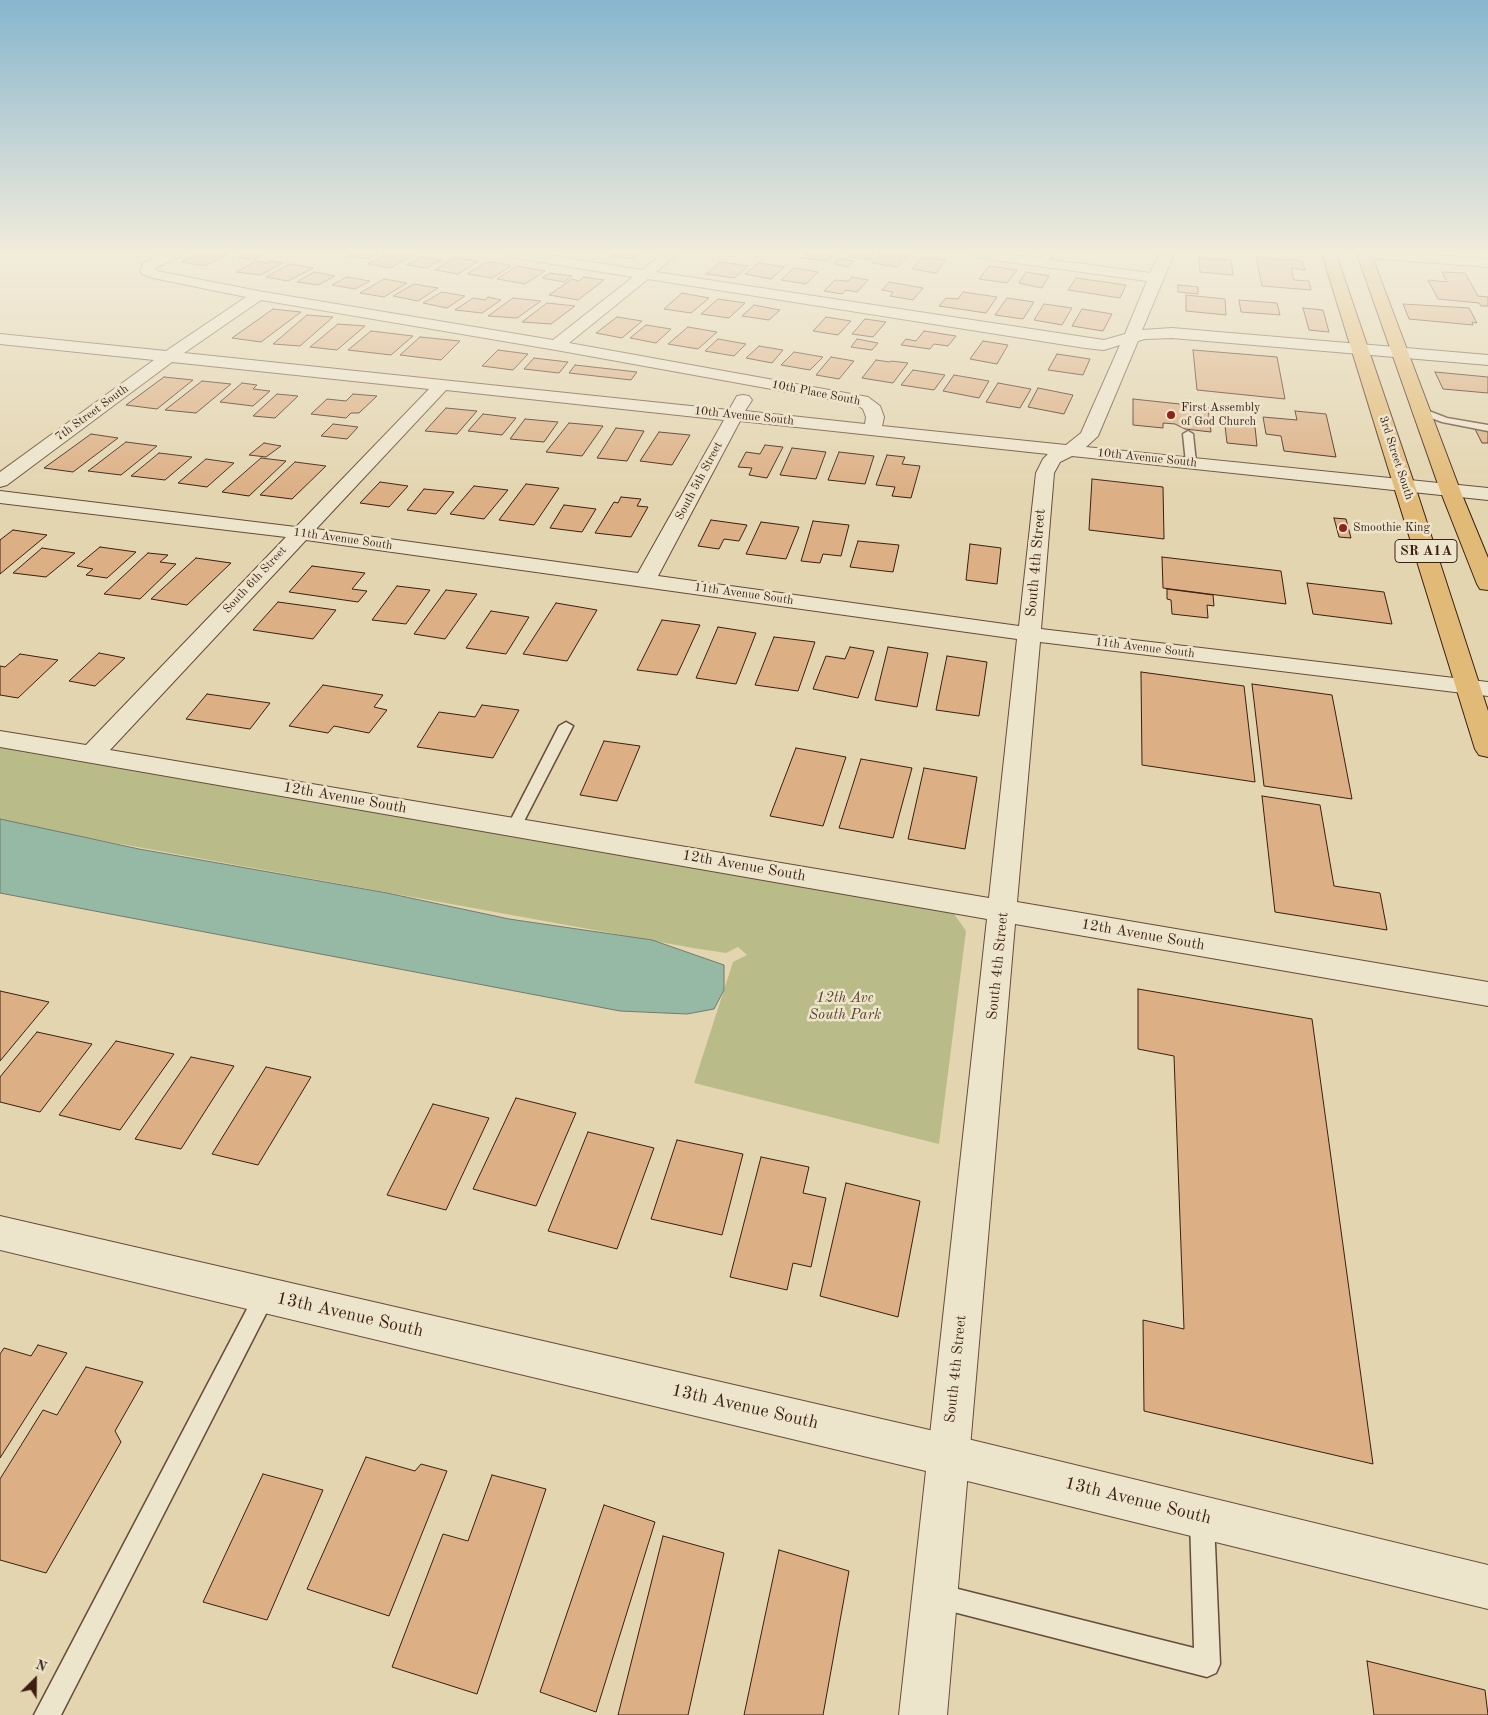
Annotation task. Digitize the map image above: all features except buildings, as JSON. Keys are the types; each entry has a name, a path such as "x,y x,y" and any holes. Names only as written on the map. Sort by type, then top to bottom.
{"main road":[{"name":"3rd Street South","path":"1356,334 1405,486 1478,688 1488,749"},
{"name":"SR A1A","path":"1392,334 1450,490 1487,580"}],"street":[{"name":"7th Street South","path":"0,481 201,334"},
{"name":"10th Place South","path":"495,334 862,401 871,406 875,417 873,430"},
{"path":"556,344 569,334"},
{"path":"1028,334 1104,345 1144,334"},
{"name":"South 4th Street","path":"923,1715 1045,473 1052,459 1070,450 1089,436 1133,334"},
{"path":"1183,334 1488,360"},
{"name":"10th Avenue South","path":"0,339 1488,494"},
{"name":"South 5th Street","path":"645,580 753,381"},
{"name":"South 6th Street","path":"92,754 299,533 442,385"},
{"name":"11th Avenue South","path":"0,497 299,533 1030,634 1478,688"},
{"name":"12th Avenue South","path":"0,739 1488,994"},
{"name":"13th Avenue South","path":"0,1232 948,1455 1488,1587"}],"lane":[{"path":"1421,411 1453,422 1488,428"},
{"path":"1188,434 1191,463"},
{"path":"514,827 566,726"},
{"path":"47,1715 265,1295"},
{"path":"934,1595 1207,1664 1202,1517"}],"green space":[{"name":"12th Ave South Park","path":"0,744 950,908 966,931 939,1144 694,1083 733,962 747,955 738,947 726,953 693,948 0,822"}],"shaded area":[{"path":"0,819 139,849 387,893 509,919 652,940 724,965 724,990 714,1009 687,1014 620,1011 0,893"}],"place":[{"name":"First Assembly of God Church","path":"1171,415"},
{"name":"Smoothie King","path":"1343,528"}]}
